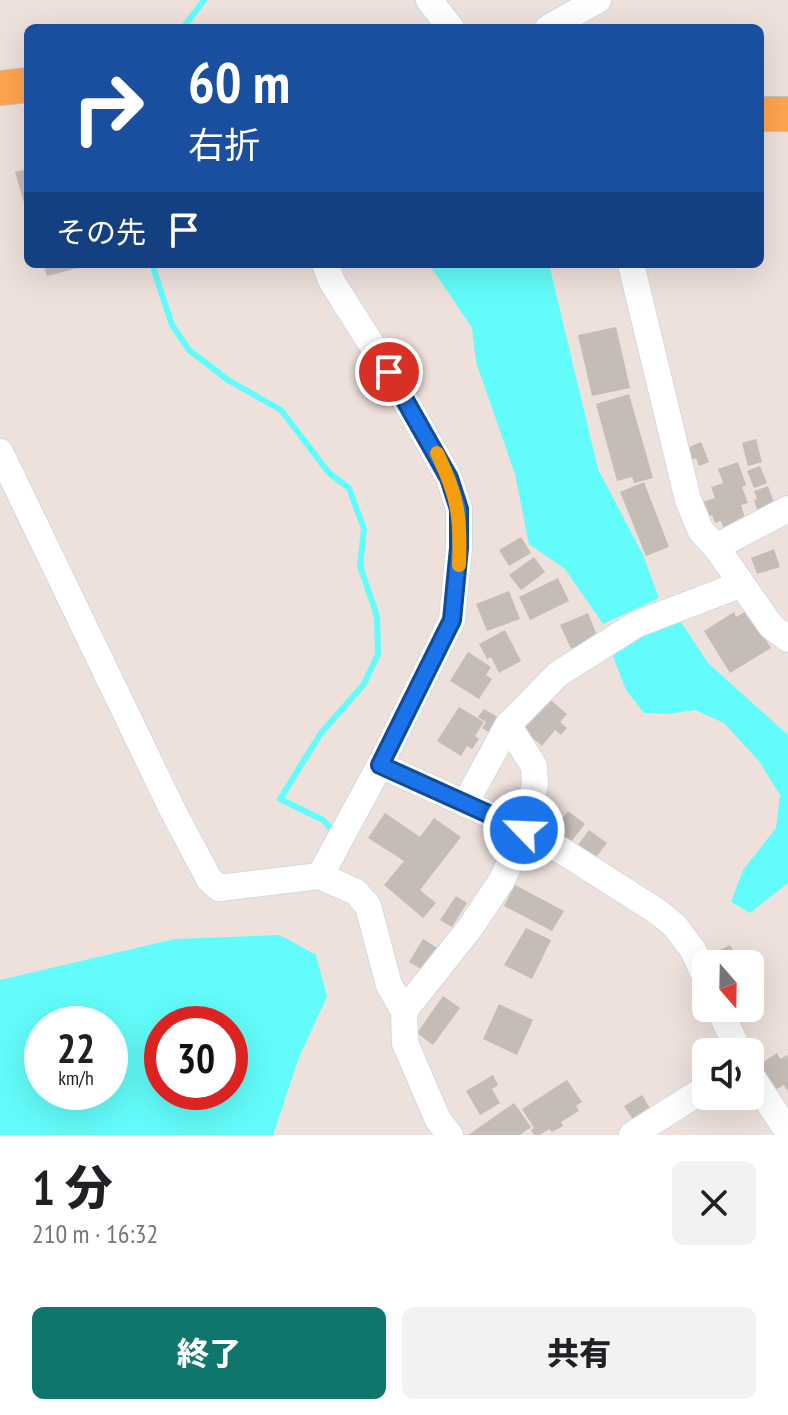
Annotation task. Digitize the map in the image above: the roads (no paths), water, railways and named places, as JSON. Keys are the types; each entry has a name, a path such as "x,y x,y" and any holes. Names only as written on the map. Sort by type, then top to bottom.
{"main road":[{"path":"0,88 24,85"},
{"path":"764,114 788,114"}],"street":[{"path":"429,0 448,24"},
{"path":"555,24 598,0"},
{"path":"320,876 380,765 452,620 458,582 459,509 449,478 434,448 332,282 327,268"},
{"path":"632,268 688,500 701,531 716,547 771,626 788,639"},
{"path":"0,452 172,809 209,879 219,888 320,876 356,892 368,906 389,985 404,1011 405,1043 438,1120 450,1135"},
{"path":"716,547 788,509"},
{"path":"465,804 508,725 558,674 637,624 742,584"},
{"path":"404,1011 470,928 494,892 524,830 535,784 534,766 508,725"},
{"path":"380,765 524,830 564,852 658,912 675,926 693,950"},
{"path":"764,1095 788,1132"},
{"path":"632,1135 692,1097"}],"water":[{"path":"432,268 550,268 598,469 643,555 659,598 603,624 565,569 529,544 515,474 476,362 472,328"},
{"path":"681,622 708,663 788,735 788,883 750,913 731,902 743,870 776,828 780,795 759,761 724,723 695,710 668,714 644,713 626,690 611,651 664,623"},
{"path":"280,935 316,955 327,997 299,1057 273,1135 0,1135 0,980 175,939"}],"waterway":[{"path":"186,24 204,0"},
{"path":"153,268 172,325 189,350 228,380 281,410 329,473 349,488 364,529 360,566 377,616 378,654 364,684 321,733 280,799 323,820 331,829"}]}
